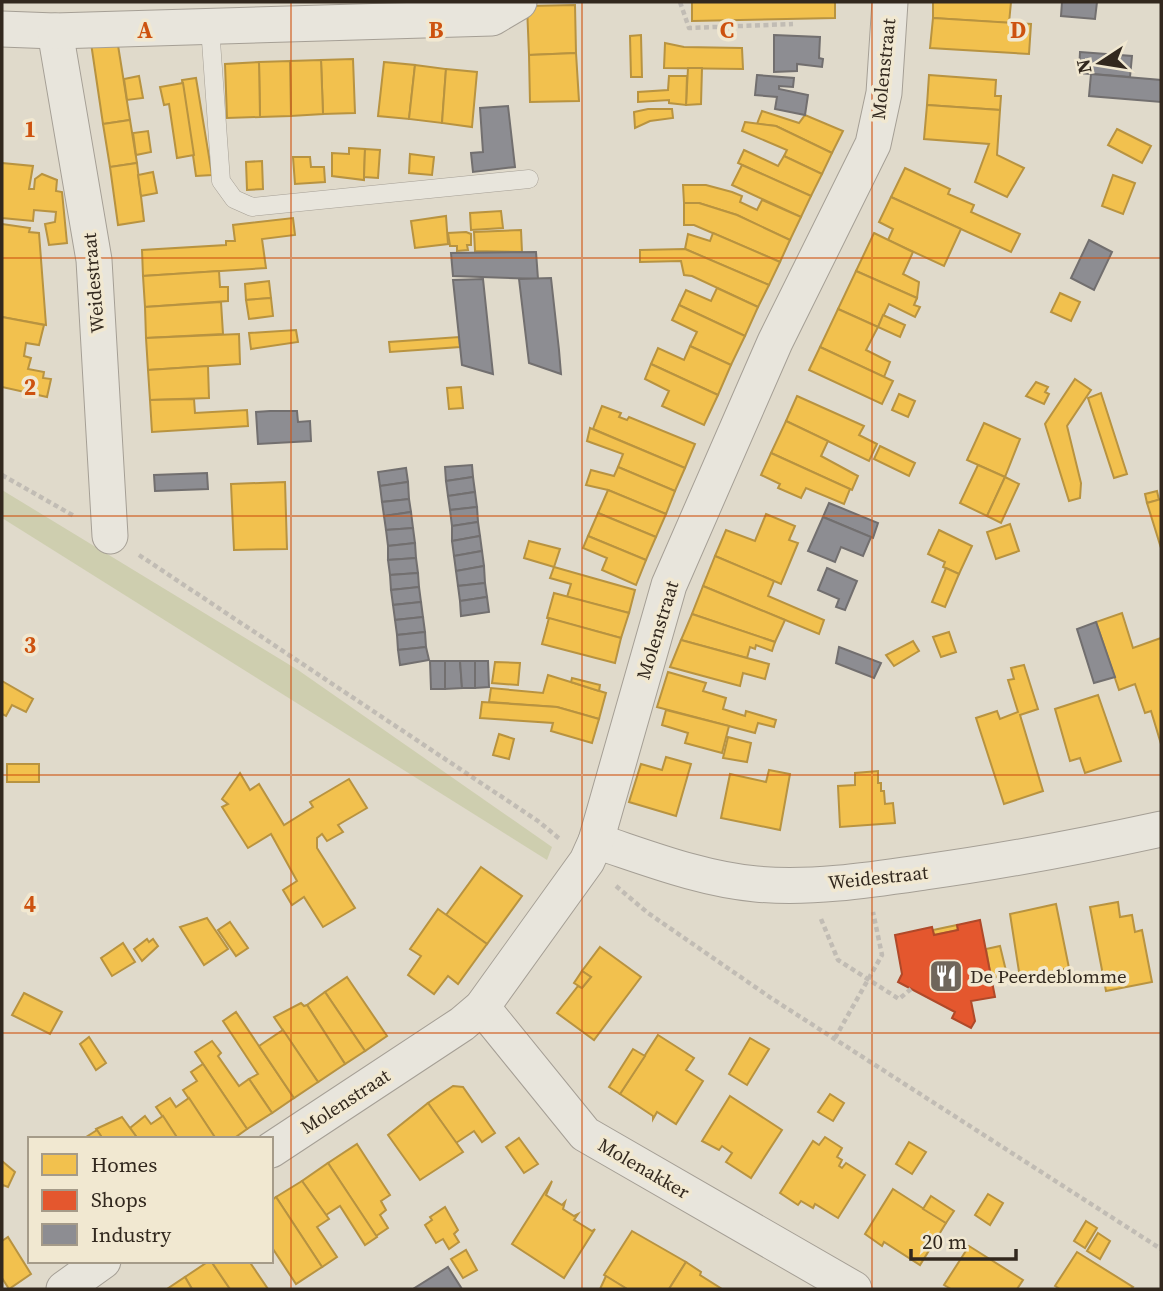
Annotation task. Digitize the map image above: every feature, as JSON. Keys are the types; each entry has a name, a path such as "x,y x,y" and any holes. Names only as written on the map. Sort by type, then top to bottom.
{"street":[{"path":"2,29 55,31 492,18 519,2"},
{"name":"Molenstraat","path":"273,1149 462,1024 482,1007 587,861 596,841 669,585 775,342 873,144 884,93 890,2"},
{"name":"Weidestraat","path":"55,31 94,260 110,536"},
{"name":"Weidestraat","path":"596,841 690,871 754,883 804,885 867,881 1027,858 1161,829"},
{"name":"Molenakker","path":"482,1007 585,1134 846,1287"},
{"path":"64,1289 100,1263"}],"lane":[{"path":"210,27 221,181 234,199 252,207 529,178"}],"path":[{"path":"680,2 690,28 793,24"},
{"path":"835,1038 882,955 867,881"},
{"path":"804,885 831,938 838,960 899,999 911,989"}],"green space":[{"path":"2,490 298,670 552,847 547,860 2,518"}],"building: Homes":[{"path":"692,2 835,2 835,18 692,21"},
{"path":"933,2 1011,2 1009,23 933,18"},
{"path":"575,5 576,53 529,55 527,6"},
{"path":"933,18 1031,24 1029,54 930,48"},
{"path":"641,35 642,77 631,77 630,36"},
{"path":"117,39 130,120 103,124 91,43"},
{"path":"665,43 684,47 742,48 743,69 664,68"},
{"path":"576,53 579,101 530,102 529,55"},
{"path":"353,59 355,113 323,114 321,60"},
{"path":"321,60 323,114 291,116 290,61"},
{"path":"290,61 291,116 260,117 259,62"},
{"path":"259,62 260,117 227,118 225,64"},
{"path":"384,62 415,65 409,119 378,116"},
{"path":"415,65 446,69 442,123 409,119"},
{"path":"688,68 702,68 701,104 686,105"},
{"path":"446,69 477,72 472,127 442,123"},
{"path":"929,75 996,80 995,96 1001,96 1000,110 927,105"},
{"path":"139,76 143,98 127,100 124,79"},
{"path":"669,76 687,76 686,105 669,103 669,100 638,102 638,92 668,90"},
{"path":"196,78 212,175 196,176 182,80"},
{"path":"183,83 194,155 177,158 169,104 164,105 160,87"},
{"path":"927,105 1000,110 997,155 1024,168 1007,197 975,182 989,144 924,139"},
{"path":"672,109 673,118 650,121 635,128 634,112"},
{"path":"762,111 799,123 805,115 843,131 832,153 776,126 757,124"},
{"path":"130,120 137,163 110,167 103,124"},
{"path":"745,122 776,126 832,153 822,174 784,156 787,150 742,131"},
{"path":"1117,129 1151,146 1142,163 1108,145"},
{"path":"148,131 151,152 136,155 133,133"},
{"path":"349,148 365,149 364,180 332,176 332,153 349,154"},
{"path":"365,149 380,150 378,178 364,177"},
{"path":"744,150 778,166 784,156 822,174 811,196 738,163"},
{"path":"410,154 434,157 432,175 409,173"},
{"path":"293,157 310,157 311,167 324,167 325,182 295,184"},
{"path":"262,161 263,189 247,190 246,162"},
{"path":"2,163 33,166 29,189 34,189 35,179 42,174 57,180 56,191 62,192 67,243 49,245 45,224 55,222 56,212 34,210 33,221 2,218"},
{"path":"137,163 144,221 118,225 110,167"},
{"path":"742,165 811,196 801,217 732,185"},
{"path":"905,168 950,189 948,194 974,205 971,212 1020,234 1011,252 891,197"},
{"path":"153,172 157,193 141,196 138,175"},
{"path":"1113,175 1135,183 1123,214 1102,206"},
{"path":"683,185 706,185 732,192 742,196 740,202 757,210 762,200 801,217 790,240 737,215 699,203 684,203"},
{"path":"891,197 961,229 944,266 888,240 893,229 879,222"},
{"path":"684,203 699,203 737,215 790,240 780,262 694,225 684,225"},
{"path":"501,211 503,228 471,230 470,213"},
{"path":"446,216 448,244 415,248 411,221"},
{"path":"293,218 295,235 262,239 266,268 143,276 142,250 226,245 226,241 235,241 233,225"},
{"path":"2,224 30,228 29,232 39,233 46,325 2,317"},
{"path":"521,230 522,252 475,251 474,232"},
{"path":"448,233 471,234 468,250 457,251 457,246 450,246"},
{"path":"713,233 780,262 769,285 685,249 688,234 710,241"},
{"path":"874,233 913,252 903,274 919,282 917,298 856,271"},
{"path":"685,249 769,285 758,307 692,276 684,275 681,261 640,262 640,250"},
{"path":"219,271 220,287 228,287 228,301 145,307 143,276"},
{"path":"856,271 917,298 914,305 920,307 915,317 889,304 878,327 838,309"},
{"path":"269,281 271,298 246,300 245,284"},
{"path":"717,288 758,307 745,336 679,305 686,290 711,301"},
{"path":"1060,293 1080,302 1071,321 1051,312"},
{"path":"271,298 273,316 249,319 246,300"},
{"path":"221,302 223,334 146,338 145,307"},
{"path":"679,305 745,336 731,365 690,346 697,332 672,320"},
{"path":"838,309 878,327 866,350 890,362 884,377 820,347"},
{"path":"883,315 905,325 900,337 878,327"},
{"path":"2,317 44,325 39,345 26,343 24,356 31,358 28,369 44,372 43,378 51,379 47,397 2,387"},
{"path":"296,330 298,342 251,349 249,333"},
{"path":"239,334 240,364 148,370 146,338"},
{"path":"459,337 460,347 390,352 389,342"},
{"path":"690,346 731,365 718,395 651,364 658,348 684,360"},
{"path":"820,347 893,381 882,404 809,370"},
{"path":"651,364 718,395 704,425 662,406 669,391 645,379"},
{"path":"208,366 209,398 150,400 148,370"},
{"path":"1075,379 1091,390 1067,426 1081,483 1080,498 1069,501 1045,424"},
{"path":"1036,382 1048,387 1045,392 1049,394 1044,404 1026,396"},
{"path":"461,387 463,408 449,409 447,388"},
{"path":"1101,393 1127,474 1114,478 1088,398"},
{"path":"899,394 915,401 908,417 892,410"},
{"path":"797,396 864,426 859,435 877,444 869,461 786,421"},
{"path":"194,399 195,413 247,410 248,426 152,432 150,400"},
{"path":"602,406 621,413 619,417 627,420 629,417 695,444 685,468 593,429"},
{"path":"786,421 828,441 821,456 858,476 852,490 771,453"},
{"path":"984,423 1020,439 1005,477 967,460"},
{"path":"590,428 685,468 675,491 618,467 623,454 587,441"},
{"path":"880,446 915,463 909,476 874,459"},
{"path":"771,453 850,489 844,504 806,488 801,498 778,488 780,484 761,475"},
{"path":"978,465 1005,477 987,516 960,503"},
{"path":"618,467 675,491 666,514 608,490 586,485 591,470 614,476"},
{"path":"1005,477 1019,484 1001,523 987,516"},
{"path":"285,482 287,549 234,550 231,484"},
{"path":"608,490 666,514 656,537 598,513"},
{"path":"1157,491 1159,500 1147,503 1145,494"},
{"path":"1161,499 1161,548 1147,503"},
{"path":"598,513 656,537 646,560 588,536"},
{"path":"766,514 795,526 789,540 798,543 781,584 715,556 726,530 755,541"},
{"path":"1010,524 1019,551 996,559 987,532"},
{"path":"939,530 972,546 959,574 943,567 945,562 928,554"},
{"path":"588,536 646,560 636,585 602,570 607,558 583,548"},
{"path":"529,541 560,549 554,567 524,558"},
{"path":"715,556 774,581 768,596 824,620 819,634 703,586"},
{"path":"554,567 635,590 629,613 567,597 571,584 550,578"},
{"path":"946,568 959,574 945,607 932,602"},
{"path":"703,586 785,620 775,642 692,614"},
{"path":"554,593 629,613 621,638 547,618"},
{"path":"1122,613 1133,648 1161,638 1161,744 1151,711 1145,713 1135,684 1119,690 1096,622"},
{"path":"692,614 775,642 772,651 756,645 755,649 750,647 747,658 681,640"},
{"path":"549,618 621,638 615,663 542,644"},
{"path":"949,632 956,652 941,657 933,637"},
{"path":"681,640 769,664 765,679 743,673 740,686 670,667"},
{"path":"913,641 919,651 894,666 886,655"},
{"path":"495,662 520,663 518,685 492,683"},
{"path":"1024,665 1038,709 1020,715 1043,791 1004,804 976,718 997,711 1000,719 1018,712 1008,680 1014,679 1011,668"},
{"path":"668,672 706,683 703,691 726,698 723,709 745,716 746,711 776,720 774,727 758,723 755,733 657,707"},
{"path":"548,675 606,693 599,719 557,707 489,702 491,688 543,693"},
{"path":"572,678 600,685 599,691 571,682"},
{"path":"2,681 33,699 26,712 12,705 6,716 2,714"},
{"path":"1098,695 1121,761 1085,773 1080,758 1070,761 1055,709"},
{"path":"482,702 557,707 599,719 592,743 551,731 553,723 480,718"},
{"path":"666,710 729,726 722,753 685,743 688,733 662,725"},
{"path":"499,734 514,739 509,759 493,755"},
{"path":"728,737 751,743 747,762 723,758"},
{"path":"666,757 691,764 676,816 629,802 641,764 662,770"},
{"path":"7,764 39,764 39,782 7,782"},
{"path":"769,770 790,774 780,830 721,818 730,774 766,782"},
{"path":"878,771 878,783 881,783 881,791 884,791 885,804 893,803 895,823 840,827 838,786 855,785 855,773"},
{"path":"240,773 250,790 259,784 284,825 313,807 310,802 349,779 367,808 338,825 343,832 327,841 322,834 317,838 317,848 355,908 323,927 304,897 292,905 283,890 297,881 271,834 248,848 222,807 228,804 222,799"},
{"path":"481,867 522,896 487,944 446,915"},
{"path":"1118,902 1120,917 1132,915 1135,932 1142,930 1152,982 1106,991 1090,907"},
{"path":"1056,904 1069,968 1020,978 1010,914"},
{"path":"438,909 487,944 458,984 448,976 434,994 408,975 421,956 410,949"},
{"path":"207,918 228,949 204,965 180,927"},
{"path":"230,922 248,948 236,956 218,930"},
{"path":"957,925 958,930 934,935 933,930"},
{"path":"147,939 149,942 153,939 158,946 142,961 134,949"},
{"path":"123,943 135,962 112,976 101,958"},
{"path":"1000,946 1007,975 991,978 986,949"},
{"path":"600,947 641,977 594,1040 557,1013 578,986 582,988 591,977 582,971"},
{"path":"582,971 591,977 582,988 574,983"},
{"path":"347,977 387,1036 365,1051 325,992"},
{"path":"325,992 365,1051 345,1064 307,1005"},
{"path":"24,993 62,1012 50,1034 12,1015"},
{"path":"301,1003 307,1005 345,1064 318,1082 274,1017"},
{"path":"236,1012 294,1098 272,1113 249,1079 258,1074 223,1021"},
{"path":"283,1030 318,1082 294,1098 259,1046"},
{"path":"658,1035 694,1058 686,1070 703,1081 676,1124 657,1112 653,1119 653,1116 620,1094"},
{"path":"89,1037 106,1063 96,1070 80,1044"},
{"path":"750,1038 769,1049 747,1085 729,1074"},
{"path":"212,1041 221,1053 218,1056 239,1086 249,1079 272,1113 247,1129 195,1052"},
{"path":"633,1049 645,1056 620,1094 609,1087"},
{"path":"203,1064 247,1129 236,1137 215,1137 183,1090 197,1081 191,1072"},
{"path":"453,1086 463,1087 495,1133 482,1142 474,1131 456,1143 428,1103"},
{"path":"830,1094 844,1103 833,1121 818,1112"},
{"path":"730,1096 782,1130 751,1178 726,1162 732,1153 722,1146 719,1150 702,1141"},
{"path":"170,1098 176,1107 189,1098 215,1137 177,1137 156,1107"},
{"path":"428,1103 463,1152 420,1180 388,1135"},
{"path":"145,1116 151,1124 163,1116 177,1137 137,1137 130,1128"},
{"path":"122,1117 137,1137 102,1137 96,1129"},
{"path":"97,1130 102,1137 86,1137"},
{"path":"825,1137 842,1148 837,1157 842,1160 839,1166 842,1168 846,1163 865,1175 838,1218 815,1204 813,1208 801,1201 798,1205 780,1193 813,1141 819,1145"},
{"path":"519,1138 538,1164 524,1173 506,1147"},
{"path":"909,1142 926,1152 912,1174 896,1164"},
{"path":"357,1144 390,1195 381,1201 386,1210 380,1215 388,1228 376,1236 328,1163"},
{"path":"2,1161 15,1172 8,1187 3,1185 2,1188"},
{"path":"328,1163 377,1237 365,1245 340,1206 326,1215 302,1181"},
{"path":"302,1181 329,1219 317,1227 337,1257 322,1267 276,1197"},
{"path":"552,1181 546,1195 562,1205 565,1202 563,1209 574,1216 578,1214 574,1220 592,1231 595,1229 564,1278 512,1244"},
{"path":"893,1189 946,1223 920,1265 884,1242 882,1246 865,1234"},
{"path":"988,1194 1003,1203 990,1225 975,1215"},
{"path":"931,1196 954,1211 946,1223 923,1209"},
{"path":"276,1197 322,1267 296,1284 273,1249 273,1199"},
{"path":"445,1207 458,1230 454,1234 459,1242 449,1249 443,1239 436,1243 425,1225 432,1220 430,1217"},
{"path":"1086,1221 1097,1228 1085,1248 1074,1241"},
{"path":"632,1231 686,1262 669,1289 627,1289 604,1275"},
{"path":"1098,1233 1110,1241 1100,1259 1087,1251"},
{"path":"8,1237 31,1274 9,1289 2,1278 2,1241"},
{"path":"969,1246 1023,1280 1017,1289 951,1289 944,1285"},
{"path":"466,1250 477,1270 463,1278 451,1259"},
{"path":"1077,1252 1133,1287 1060,1289 1055,1286"},
{"path":"686,1262 701,1272 700,1275 722,1289 669,1289"},
{"path":"206,1263 212,1263 230,1289 192,1289 185,1277"},
{"path":"212,1263 250,1263 268,1289 230,1289"},
{"path":"606,1276 627,1289 600,1289"},
{"path":"185,1277 192,1289 167,1289"}],"building: Shops":[{"name":"De Peerdeblomme","path":"980,920 995,997 971,1001 975,1021 971,1028 952,1018 955,1012 898,982 902,974 895,935 932,927 934,935 958,930 957,925"}],"building: Industry":[{"path":"1062,2 1097,2 1095,19 1061,16"},
{"path":"774,35 820,37 819,58 823,59 822,67 797,64 797,71 774,72"},
{"path":"1080,52 1132,56 1130,77 1079,73"},
{"path":"1091,74 1161,80 1161,102 1089,96"},
{"path":"757,75 794,78 793,87 779,86 779,89 808,95 805,115 775,109 777,97 755,95"},
{"path":"508,106 515,167 473,172 471,153 483,152 480,108"},
{"path":"1089,240 1112,252 1094,290 1071,278"},
{"path":"536,252 538,279 453,276 451,253"},
{"path":"551,278 561,374 529,363 519,279"},
{"path":"483,279 493,374 462,365 453,280"},
{"path":"297,411 298,422 310,421 311,441 258,444 256,412"},
{"path":"472,465 473,477 446,481 445,467"},
{"path":"406,468 408,482 380,486 378,472"},
{"path":"207,473 208,489 155,491 154,475"},
{"path":"473,477 475,492 448,496 446,481"},
{"path":"408,482 409,499 382,502 380,486"},
{"path":"475,492 477,507 450,510 448,496"},
{"path":"409,499 411,512 384,516 382,502"},
{"path":"829,503 878,523 873,538 823,517"},
{"path":"477,507 478,522 452,526 450,510"},
{"path":"411,512 413,528 386,530 384,516"},
{"path":"823,517 871,537 863,556 841,547 835,562 808,551"},
{"path":"478,522 480,536 452,541 452,526"},
{"path":"413,528 415,543 388,546 386,530"},
{"path":"480,536 482,551 454,556 452,541"},
{"path":"415,543 416,558 388,560 388,546"},
{"path":"482,551 484,566 456,571 454,556"},
{"path":"416,558 418,573 390,575 388,560"},
{"path":"484,566 485,583 458,586 456,571"},
{"path":"827,568 857,581 845,610 836,607 839,599 818,590"},
{"path":"418,573 419,587 391,590 390,575"},
{"path":"485,583 487,597 460,601 458,586"},
{"path":"419,587 421,602 393,605 391,590"},
{"path":"487,597 489,612 461,616 460,601"},
{"path":"421,602 423,617 395,620 393,605"},
{"path":"423,617 425,632 397,635 395,620"},
{"path":"1096,622 1115,677 1094,683 1077,629"},
{"path":"425,632 426,647 398,650 397,635"},
{"path":"426,647 429,660 400,665 398,650"},
{"path":"839,647 881,663 874,678 836,663"},
{"path":"430,661 445,661 445,689 431,689"},
{"path":"445,661 460,661 462,688 445,689"},
{"path":"460,661 475,661 475,688 462,688"},
{"path":"475,661 488,661 489,687 475,688"},
{"path":"448,1267 462,1289 413,1289"}],"place":[{"name":"De Peerdeblomme","path":"946,976"}]}
